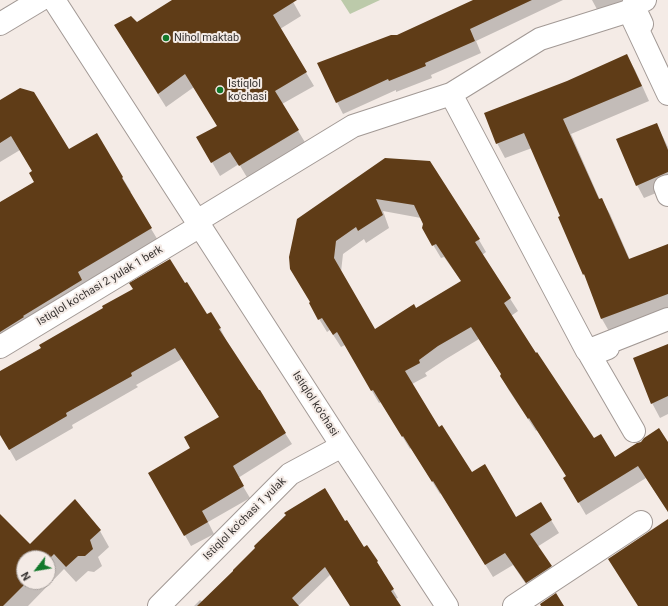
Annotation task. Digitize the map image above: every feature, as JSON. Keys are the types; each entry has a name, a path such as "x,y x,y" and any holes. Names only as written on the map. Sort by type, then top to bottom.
{"street":[{"path":"0,24 40,0"},
{"name":"Istiqlol ko'chasi","path":"54,0 342,446 448,606"},
{"path":"645,0 633,5 668,81"},
{"name":"Istiqlol ko'chasi 2 yulak 1 berk","path":"0,347 352,126 451,94 540,39 629,11 668,94"},
{"path":"451,94 587,351 668,319"},
{"path":"668,186 665,187 668,194"},
{"path":"634,431 590,355 668,325"},
{"name":"Istiqlol ko'chasi 1 yulak","path":"158,606 290,474 342,446"},
{"path":"514,606 641,522"}],"green space":[{"path":"341,0 380,0 350,14"}],"building":[{"path":"172,0 297,0 273,15 307,72 275,91 299,130 239,166 230,152 211,163 196,137 217,126 185,74 158,94 114,25 131,16 137,22"},
{"path":"473,0 532,0 470,29 475,41 425,63 426,66 389,81 388,79 336,103 317,63 391,35 397,35"},
{"path":"627,54 642,86 563,119 599,199 602,198 629,259 668,244 668,294 601,319 584,274 583,275 558,217 560,216 524,133 496,144 484,113 567,81"},
{"path":"20,88 34,92 69,149 97,133 152,228 78,272 82,280 0,332 0,202 34,182 29,173 32,171 11,136 0,143 0,100"},
{"path":"657,123 668,150 668,172 636,186 616,139"},
{"path":"385,158 430,161 480,239 475,242 511,298 504,303 594,438 601,434 615,457 641,442 644,438 659,428 668,442 668,512 638,466 578,503 563,478 566,476 500,376 501,374 471,327 438,346 419,360 420,363 405,371 439,427 442,425 472,472 485,464 516,517 541,502 552,520 530,534 552,566 526,583 505,553 485,565 433,481 432,482 403,436 402,437 373,390 371,391 337,332 333,335 322,318 318,320 309,303 310,302 290,269 289,257 297,219","holes":["376,199 414,205 423,224 422,228 432,246 436,244 461,281 416,308 414,304 375,329 334,258 336,241 356,227 358,231 383,215"]},
{"path":"170,259 185,283 187,282 207,314 211,312 221,328 219,329 260,390 286,433 233,466 244,486 202,511 208,522 184,536 148,473 190,448 184,437 219,417 175,348 131,373 132,376 66,413 67,416 9,450 0,435 0,371 41,348 39,345 103,308 102,306 133,289 129,283"},
{"path":"668,344 668,396 651,404 633,358"},
{"path":"325,488 345,521 347,520 364,547 367,545 378,561 377,562 394,589 391,591 401,606 350,606 325,567 292,598 299,606 197,606 233,571 255,548 254,546 286,515 284,513"},
{"path":"75,499 101,530 90,540 93,549 85,556 78,556 66,567 56,556 56,550 16,550 16,590 19,590 3,606 0,606 0,514 30,544"},
{"path":"668,519 668,606 638,606 608,559"},
{"path":"556,593 564,606 541,606 540,604"}],"place":[{"name":"Nihol maktab","path":"166,38"},
{"name":"Istiqlol ko'chasi","path":"220,90"}]}
